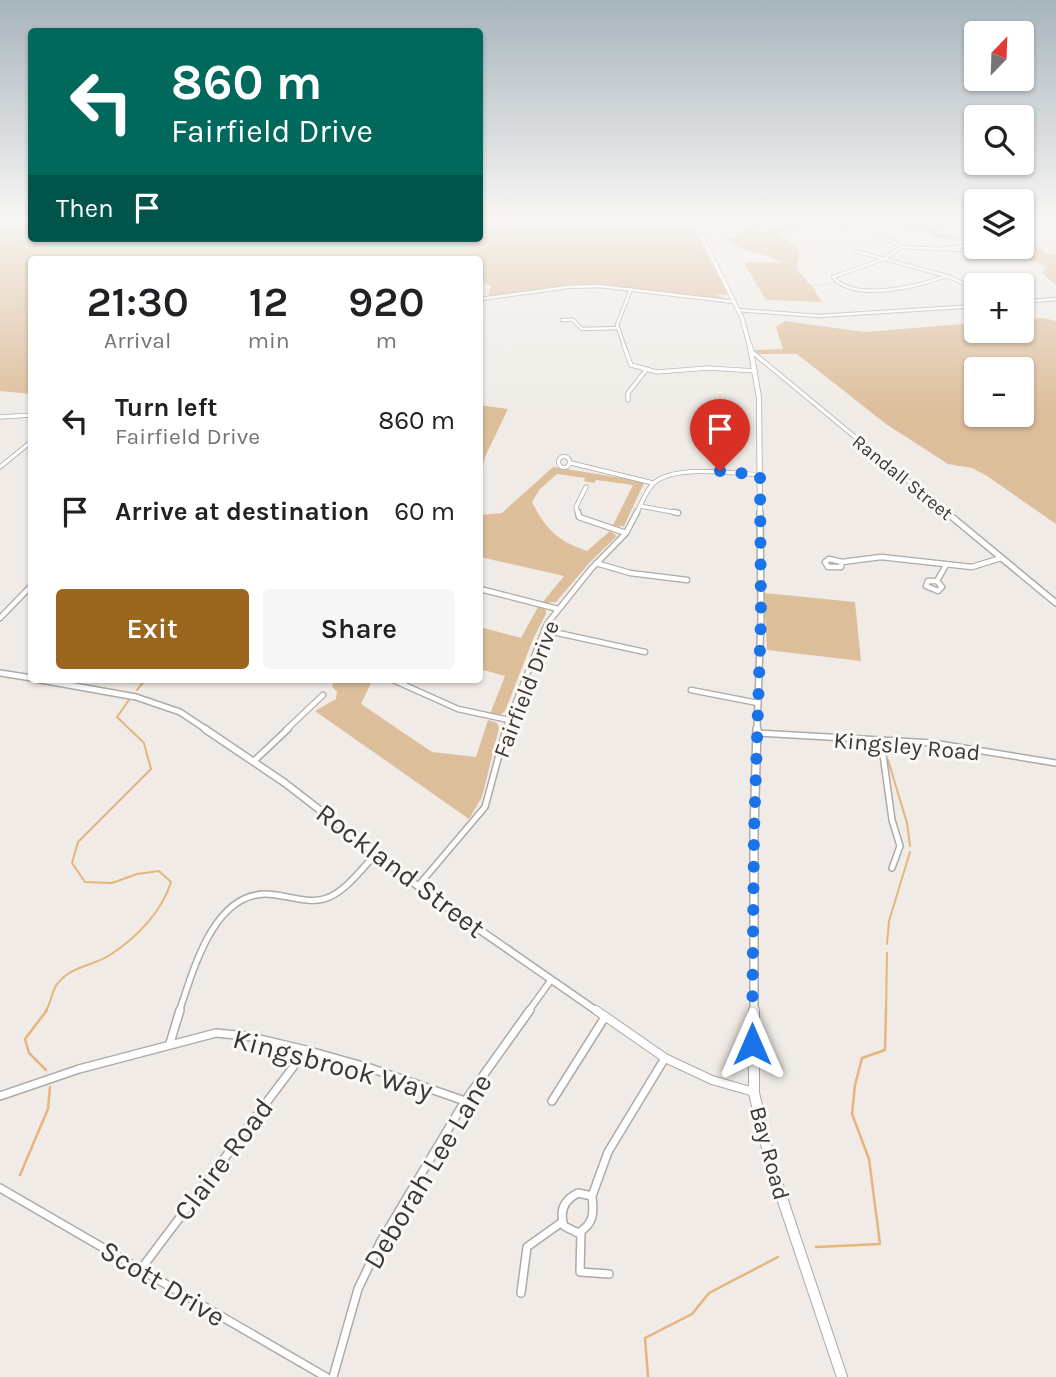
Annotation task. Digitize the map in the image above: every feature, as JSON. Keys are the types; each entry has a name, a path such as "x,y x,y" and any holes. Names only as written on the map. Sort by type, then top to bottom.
{"main road":[{"name":"Bay Road","path":"725,283 736,306 751,351 759,398 761,617 754,832 754,1093 771,1165 842,1377"}],"street":[{"path":"838,283 846,289 859,291 929,283"},
{"path":"483,299 522,296 569,287 631,289 820,316 964,307"},
{"path":"631,289 623,306 618,328 628,362 646,370 669,372 702,368 755,371"},
{"path":"1034,301 1056,299"},
{"path":"562,320 573,320 582,329 618,328"},
{"name":"Randall Street","path":"751,351 1056,603"},
{"path":"628,400 628,393 646,370"},
{"path":"0,417 28,415"},
{"path":"0,467 28,444"},
{"path":"571,463 640,477 653,483 670,475 712,471 760,475"},
{"name":"Fairfield Drive","path":"418,886 485,807 509,720 544,630 596,563 626,533 653,483"},
{"path":"586,487 576,507 579,517 626,533"},
{"path":"640,506 678,513"},
{"path":"842,562 881,557 972,566 1001,558"},
{"path":"596,563 630,573 687,580"},
{"path":"937,581 946,565"},
{"path":"0,618 28,589"},
{"path":"483,590 558,609"},
{"path":"544,630 645,652"},
{"name":"Rockland Street","path":"0,673 28,678"},
{"name":"Rockland Street","path":"58,683 125,694 167,706 254,761 418,886 665,1058 712,1080 754,1093"},
{"path":"400,683 458,709 509,720"},
{"path":"691,690 759,704"},
{"path":"254,761 323,695"},
{"name":"Kingsley Road","path":"757,733 933,743 1056,763"},
{"path":"881,740 888,799 900,846 892,868"},
{"path":"169,1044 176,1017 196,971 222,916 232,906 255,894 279,894 323,900 334,894 376,855"},
{"name":"Deborah Lee Lane","path":"333,1377 365,1271 465,1101 551,979"},
{"path":"552,1101 605,1017"},
{"name":"Kingsbrook Way","path":"0,1096 79,1069 199,1036 224,1033 306,1050 370,1068 465,1101"},
{"name":"Claire Road","path":"141,1269 306,1050"},
{"path":"609,1274 580,1272 581,1232 592,1221 595,1211 592,1196 608,1152 665,1058"},
{"name":"Scott Drive","path":"0,1188 326,1377"},
{"path":"581,1232 568,1229 562,1222 562,1208 570,1197 578,1193 592,1196"},
{"path":"521,1293 527,1247 562,1222"}],"shaded area":[{"path":"0,283 28,283 28,394 0,391"},
{"path":"485,283 723,283 729,295 715,294 726,299 584,285 487,297 491,286"},
{"path":"756,283 836,284 812,286 822,302 766,300"},
{"path":"1034,319 1056,321 1056,524 987,476 972,468 948,464 886,424 797,354 759,354 754,350 783,349 776,327 785,321 864,332 964,324 964,343 1034,343"},
{"path":"483,405 508,409 483,466"},
{"path":"553,467 644,483 624,526 612,527 633,485 596,480 594,483 584,481 585,478 557,474 540,489 532,502 548,527 568,543 587,551 610,531 617,536 590,562 556,602 542,603 564,576 483,558 483,515 502,513"},
{"path":"764,593 855,602 861,661 767,650"},
{"path":"538,607 546,610 505,711 500,715 490,714 505,676 483,670 483,628 521,638"},
{"path":"334,683 371,683 361,704 432,752 476,757 488,720 497,723 499,728 482,797 469,819 315,711 336,699 337,692 332,686"}],"waterway":[{"path":"137,690 143,683"},
{"path":"45,1012 56,986 63,977 110,955 129,941 155,914 171,882 159,871 137,874 112,883 85,882 72,863 78,842 151,769 144,743 117,717 129,700"},
{"path":"888,760 907,823 910,846"},
{"path":"887,944 889,921 910,852"},
{"path":"886,1012 887,953"},
{"path":"46,1070 29,1053 25,1039 47,1010"},
{"path":"816,1247 880,1244 869,1159 852,1114 855,1085 862,1058 885,1050 886,1010"},
{"path":"20,1175 48,1109 50,1087"},
{"path":"648,1377 645,1338 692,1314 709,1293 778,1257"}],"route":[{"path":"720,471 760,475 761,670 754,832 752,1044"}]}
